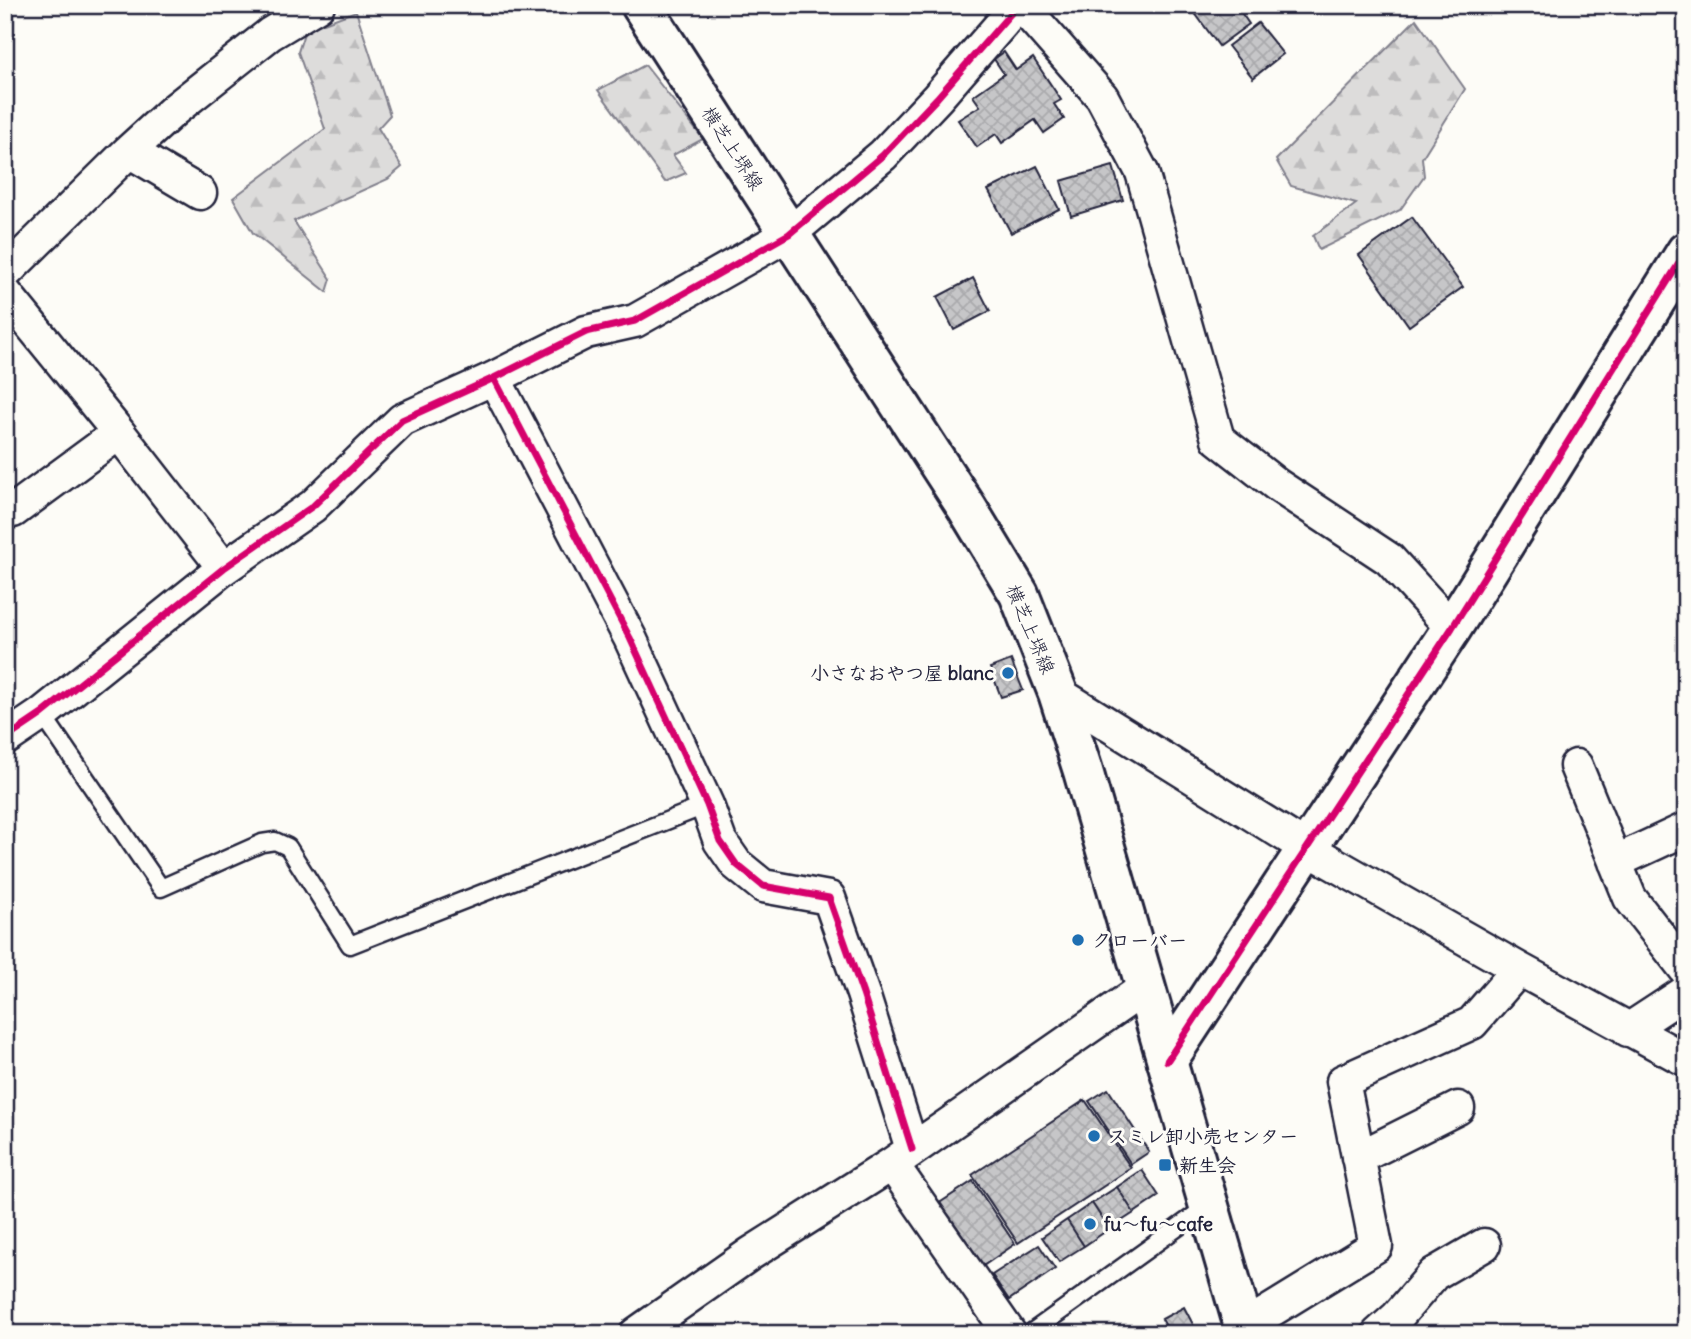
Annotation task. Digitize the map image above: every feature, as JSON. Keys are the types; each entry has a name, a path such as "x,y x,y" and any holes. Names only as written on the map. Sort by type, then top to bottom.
{"main road":[{"name":"横芝上堺線","path":"641,5 967,508 1019,594 1058,693 1245,1330"},
{"path":"1167,1061 1452,628 1682,268"}],"street":[{"path":"5,273 174,110 270,34 318,5"},
{"path":"5,739 42,714 224,568 313,506 402,420 586,332 635,321 789,234 883,155 1020,5 1101,97 1142,172 1218,439 1278,485 1389,559 1452,628"},
{"path":"129,151 200,193"},
{"path":"5,293 224,568"},
{"path":"494,378 630,638 707,805 720,841 736,864 763,886 829,898 863,994 902,1156 1010,1334"},
{"path":"13,512 119,433"},
{"path":"1058,693 1308,849 1628,1030 1686,1059"},
{"path":"1576,766 1630,898 1686,970"},
{"path":"1615,862 1686,829"},
{"path":"1245,1330 1376,1246 1343,1081 1472,1023 1519,969"},
{"path":"636,1334 750,1254 902,1156 1145,988"},
{"path":"1628,1030 1686,992"},
{"path":"1358,1158 1458,1108"},
{"path":"1377,1334 1397,1317 1434,1275 1484,1245"}],"lane":[{"path":"42,714 161,888 262,843 275,841 288,847 350,945 707,805"},
{"path":"1029,1334 1209,1205"}],"green space":[{"path":"356,11 390,115 378,128 402,167 388,179 294,221 331,279 327,292 253,233 233,198 325,129 298,52 305,30"},
{"path":"1416,19 1465,89 1422,158 1424,176 1400,210 1319,250 1313,236 1356,204 1291,186 1276,160"},
{"path":"645,65 703,139 673,155 686,173 665,182 598,90"}],"building":[{"path":"1189,5 1236,5 1249,24 1219,46"},
{"path":"1258,23 1283,54 1253,78 1228,46"},
{"path":"1004,52 1016,70 1033,58 1061,100 1054,104 1064,119 1044,133 1035,120 1002,143 996,134 977,147 958,120 980,106 973,96 1004,74 994,59"},
{"path":"1037,166 1059,209 1011,233 988,190"},
{"path":"1113,166 1123,200 1071,216 1061,181"},
{"path":"1412,217 1463,287 1409,326 1359,255"},
{"path":"973,278 990,311 954,330 937,297"},
{"path":"1011,660 1023,690 1001,697 990,668"},
{"path":"1108,1089 1149,1152 1131,1164 1089,1101"},
{"path":"1085,1100 1131,1168 1018,1243 972,1175"},
{"path":"1142,1170 1159,1196 1134,1213 1117,1187"},
{"path":"973,1181 1015,1244 980,1268 938,1204"},
{"path":"1117,1187 1134,1213 1109,1229 1092,1203"},
{"path":"1092,1203 1109,1229 1084,1246 1067,1220"},
{"path":"1067,1220 1084,1246 1059,1262 1042,1237"},
{"path":"1039,1245 1055,1269 1009,1300 992,1275"},
{"path":"1184,1307 1198,1334 1170,1334 1162,1319"}],"cycle path":[{"path":"5,739 42,714 224,568 313,506 402,420 586,332 635,321 789,234 883,155 1018,5"},
{"path":"1167,1061 1452,628 1686,252"},
{"path":"494,378 630,638 707,805 720,841 736,864 763,886 829,898 863,994 912,1149"}],"place":[{"name":"小さなおやつ屋 blanc","path":"1008,673"},
{"name":"クローバー","path":"1078,940"},
{"name":"スミレ卸小売センター","path":"1094,1136"},
{"name":"新生会","path":"1165,1165"},
{"name":"fu～fu～cafe","path":"1090,1224"}]}
